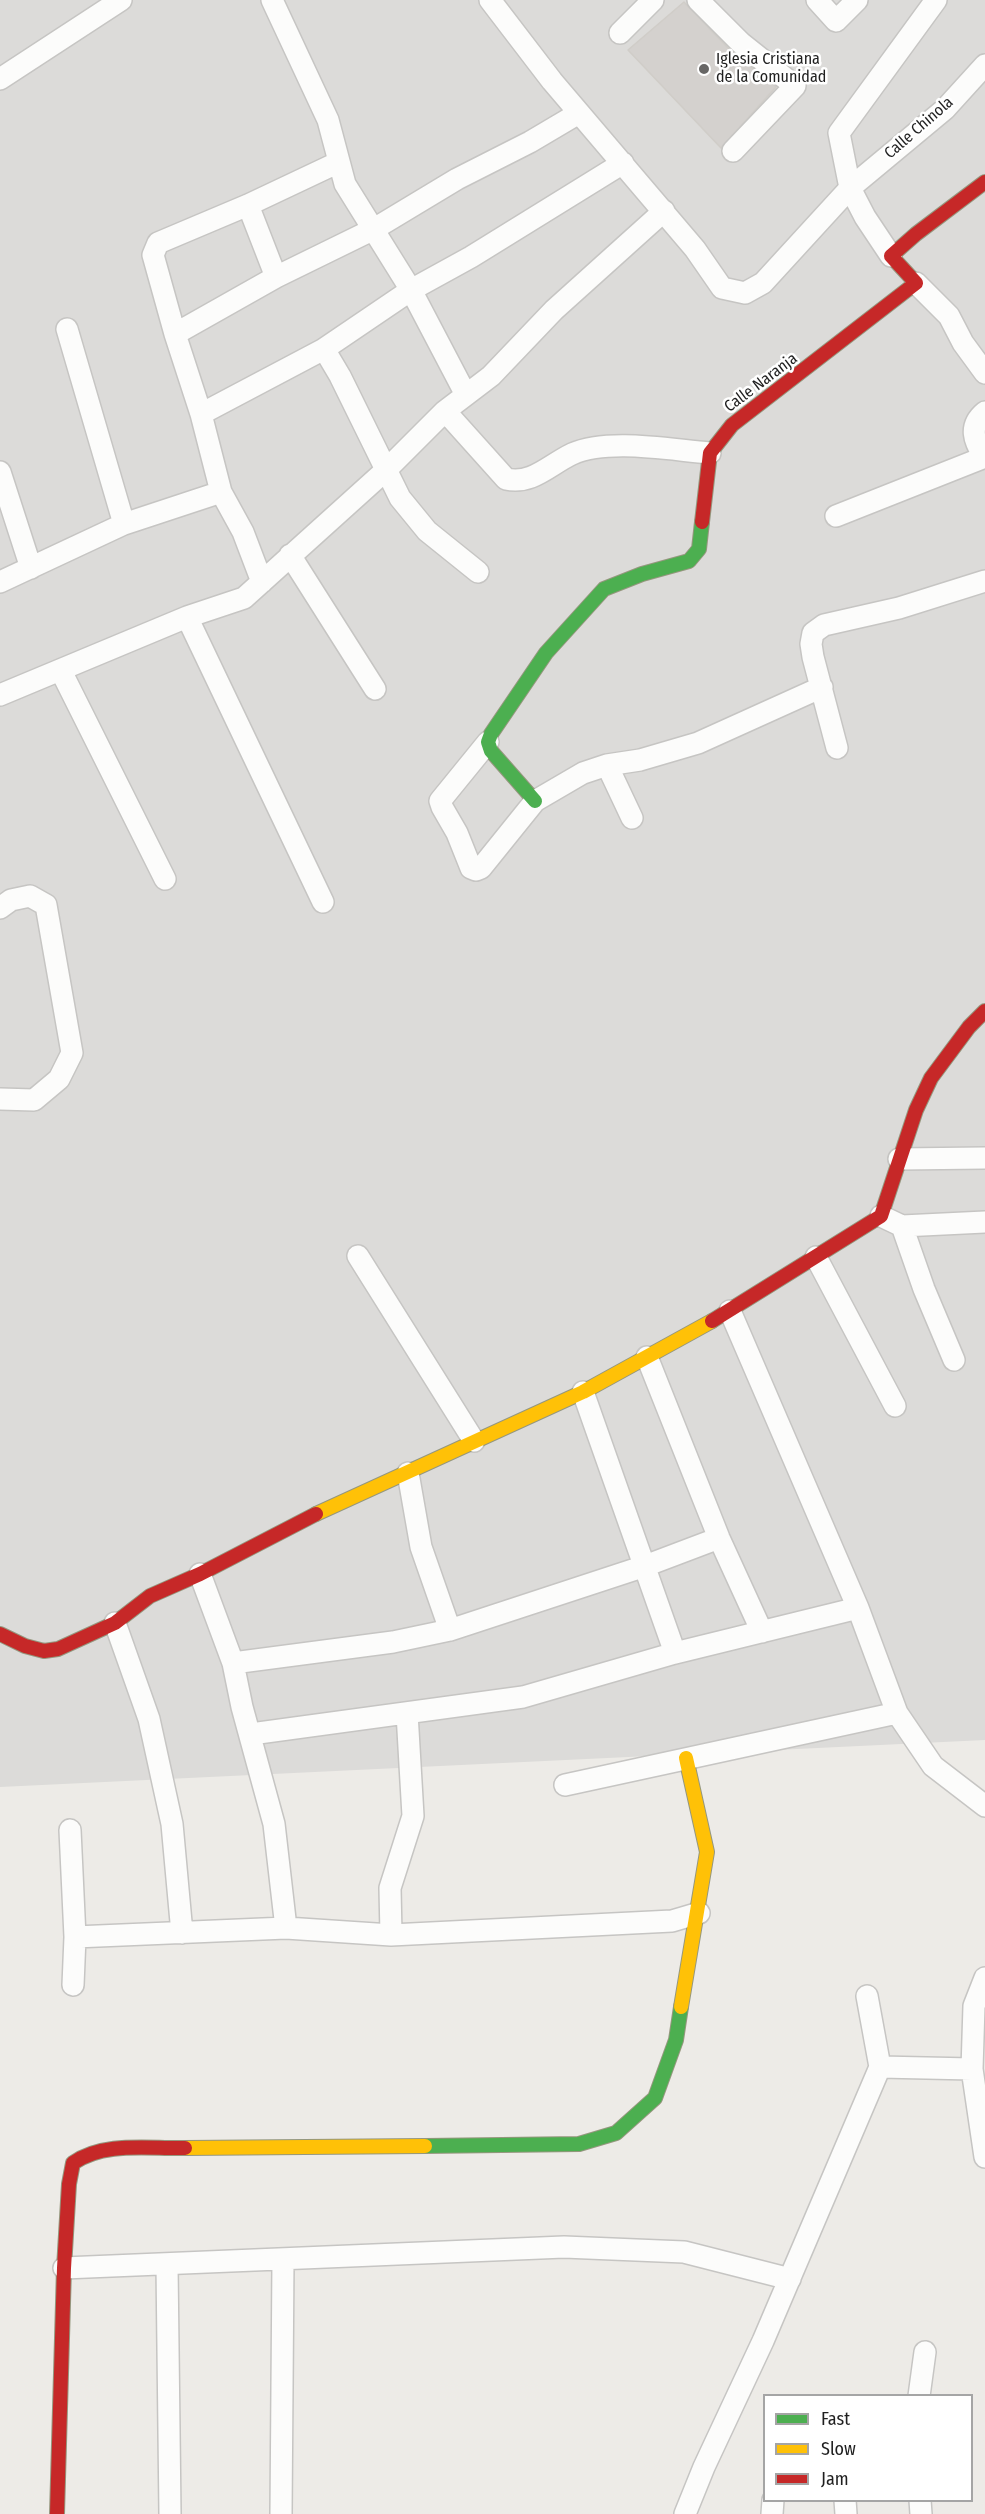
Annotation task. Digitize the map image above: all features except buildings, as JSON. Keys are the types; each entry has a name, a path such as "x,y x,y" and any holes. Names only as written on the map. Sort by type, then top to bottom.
{"street":[{"path":"0,79 121,0"},
{"path":"272,0 328,120 345,184 411,290 466,395"},
{"name":"Calle Chinola","path":"490,0 579,113 695,249 722,288 745,293 763,283 850,188 945,109 985,65"},
{"path":"620,33 653,0"},
{"path":"698,0 741,43 795,86 733,151"},
{"path":"817,0 836,21 857,0"},
{"path":"936,0 839,133 850,188 865,217 891,256 949,316 963,343 985,373"},
{"path":"175,334 276,277 374,229 457,179 530,142 579,113"},
{"path":"262,582 243,532 221,492 201,414 153,255 158,243 248,205 339,162"},
{"path":"201,414 324,349 411,290 471,257 623,163"},
{"path":"891,256 916,234 985,182"},
{"path":"248,205 276,277"},
{"path":"0,695 187,617 244,598 386,470 445,411 491,376 554,310 664,211"},
{"name":"Calle Naranja","path":"710,453 732,425 916,283"},
{"path":"67,329 124,524"},
{"path":"324,349 340,376 400,498 427,531 478,572"},
{"path":"445,411 506,479 517,481 529,479 574,453 610,446 710,453 699,549 690,561 642,574 604,589 546,653 491,734 488,742 440,801 457,833 471,868 476,870 481,868 535,801 583,773 607,765 640,760 698,743 822,687"},
{"path":"836,516 984,457 974,441 973,431 978,418 985,412"},
{"path":"0,472 31,568"},
{"path":"0,582 124,524 221,492"},
{"path":"290,555 375,689"},
{"path":"837,748 811,644 813,633 824,625 899,608 985,582"},
{"path":"187,617 323,902"},
{"path":"61,671 165,879"},
{"path":"488,742 491,751 535,801"},
{"path":"607,765 632,818"},
{"path":"0,908 11,900 30,896 46,905 72,1053 59,1079 34,1100 0,1099"},
{"path":"0,1634 26,1646 45,1651 58,1649 115,1623 150,1596 200,1574 289,1526 583,1392 730,1311 881,1216 916,1110 931,1078 969,1027 985,1011"},
{"path":"899,1159 985,1158"},
{"path":"881,1216 902,1226 985,1222"},
{"path":"902,1226 924,1289 954,1360"},
{"path":"358,1256 474,1441"},
{"path":"816,1257 895,1406"},
{"path":"730,1311 858,1608 897,1713 933,1766 985,1806"},
{"path":"647,1357 719,1538 762,1632"},
{"path":"583,1392 675,1653"},
{"path":"408,1473 421,1547 450,1630"},
{"path":"233,1663 393,1642 450,1630 645,1566 719,1538"},
{"path":"200,1574 233,1663 242,1707 274,1824 285,1928"},
{"path":"251,1734 523,1697 675,1653 858,1608"},
{"path":"115,1623 149,1719 172,1824 182,1933"},
{"path":"391,1935 390,1888 413,1816 407,1713"},
{"path":"565,1785 897,1713"},
{"path":"57,2514 64,2268 69,2184 73,2163 84,2155 105,2149 579,2144 616,2133 655,2098 676,2040 699,1913 707,1852 686,1758"},
{"path":"70,1830 75,1937 73,1985"},
{"path":"75,1937 285,1928 391,1935 672,1921 699,1913"},
{"path":"985,1978 974,2006 972,2069 985,2157"},
{"path":"686,2514 790,2279 880,2067 867,1996"},
{"path":"880,2067 972,2069"},
{"path":"64,2268 564,2247 684,2252 790,2279"},
{"path":"281,2514 283,2260"},
{"path":"168,2265 170,2514"},
{"path":"919,2394 925,2352"}],"shaded area":[{"path":"0,0 985,0 985,1740 0,1787"}],"traffic: fast":[{"path":"535,801 491,751 488,742 491,734 546,653 604,589 642,574 689,561 699,549 702,522"},
{"path":"425,2146 579,2144 616,2133 655,2098 676,2040 681,2007"}],"traffic: slow":[{"path":"316,1514 583,1392 712,1321"},
{"path":"681,2007 707,1852 686,1758"},
{"path":"185,2148 425,2146"}],"traffic: jam":[{"path":"702,522 710,453 732,425 916,283 891,256 916,234 985,182"},
{"path":"712,1321 881,1216 916,1110 931,1078 969,1027 985,1011"},
{"path":"0,1634 25,1646 44,1651 58,1649 115,1623 150,1596 200,1574 316,1514"},
{"path":"57,2514 64,2268 69,2184 73,2163 85,2156 113,2149 185,2148"}],"place":[{"name":"Iglesia Cristiana de la Comunidad","path":"704,69"}]}
